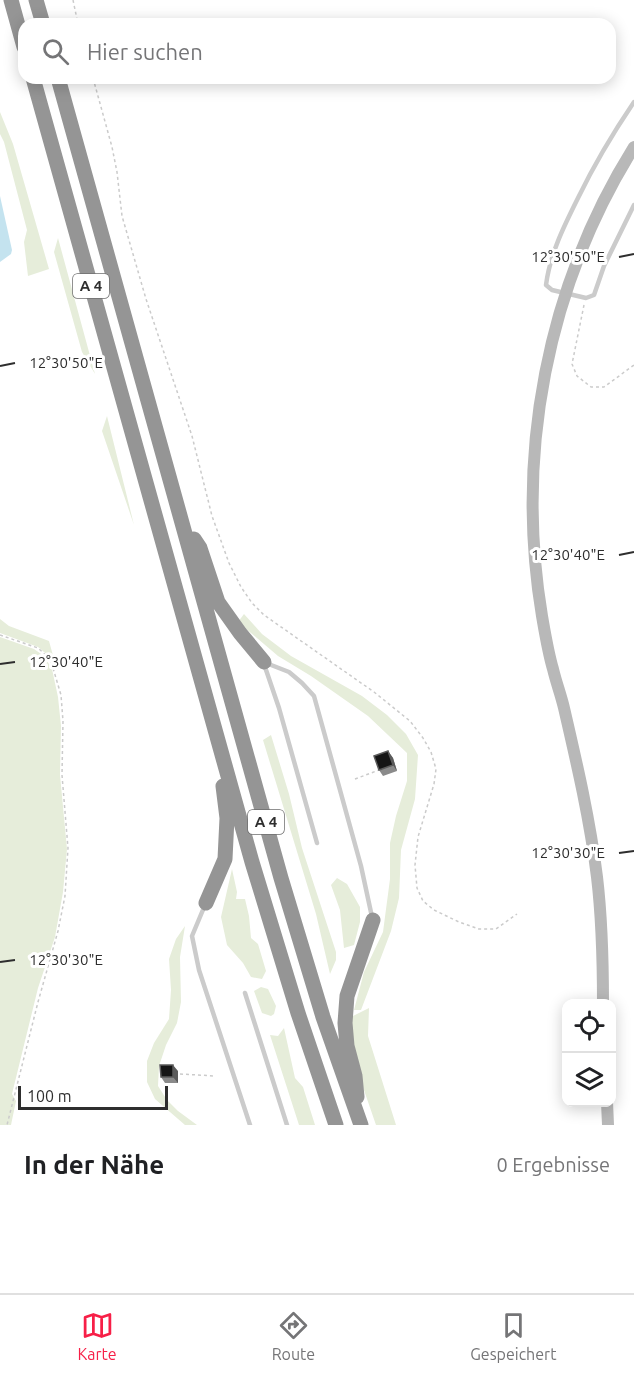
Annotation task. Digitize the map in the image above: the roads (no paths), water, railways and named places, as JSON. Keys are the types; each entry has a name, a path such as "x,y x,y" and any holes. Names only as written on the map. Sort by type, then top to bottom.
{"highway":[{"path":"11,0 18,25"},
{"path":"36,0 41,18"},
{"name":"A 4","path":"35,84 252,862 297,1012 336,1125"},
{"name":"A 4","path":"59,84 281,878 323,1017 360,1122"},
{"path":"183,522 200,548 218,602 264,662"},
{"path":"206,903 225,859 227,818 218,742"},
{"path":"360,1122 355,1076 347,1046 345,1023 347,996 373,920"}],"main road":[{"path":"603,999 597,877 564,706 552,668 542,616 535,558 533,472 537,422 546,368 565,293 589,232 621,167 634,147"},
{"path":"607,1107 608,1125"}],"lane":[{"path":"634,102 613,133 560,232 546,285 552,290 586,298 594,295 604,266 634,205"},
{"path":"264,662 317,843"},
{"path":"264,662 290,672 314,696 362,866 373,920"},
{"path":"206,903 192,936 195,955 250,1125"},
{"path":"245,993 287,1125"}],"water":[{"path":"0,196 12,250 11,254 0,262"}]}
